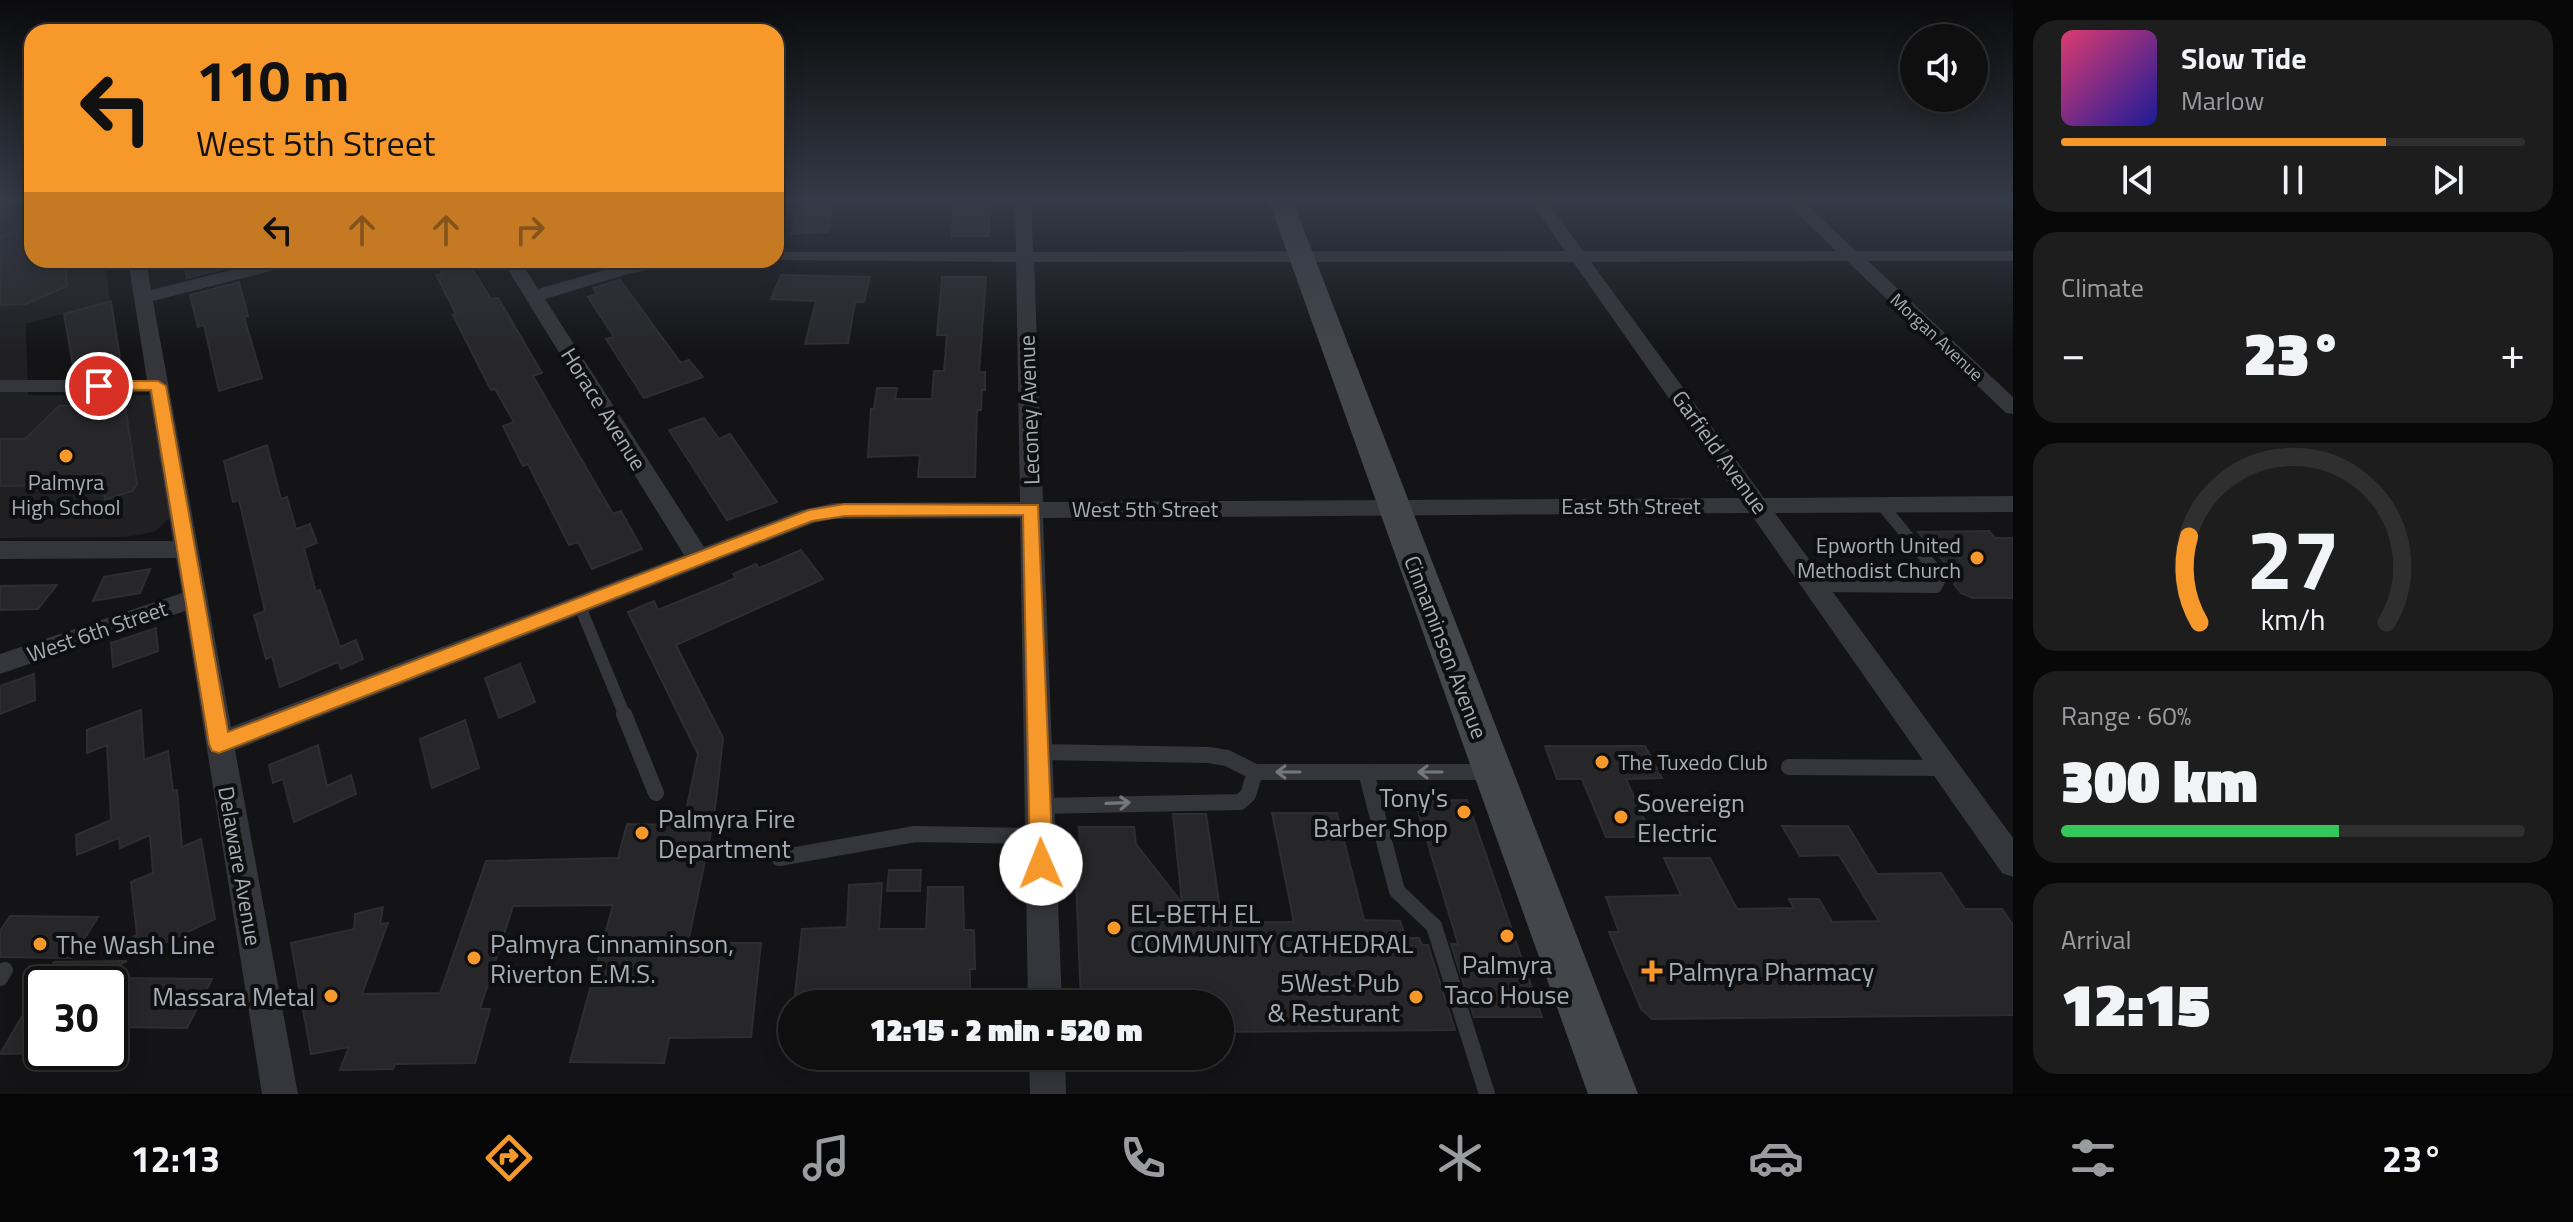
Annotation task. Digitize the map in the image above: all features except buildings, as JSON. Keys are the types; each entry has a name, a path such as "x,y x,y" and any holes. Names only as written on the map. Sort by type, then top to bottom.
{"street":[{"name":"Leconey Avenue","path":"1025,250 1045,990"},
{"name":"Cinnaminson Avenue","path":"1299,250 1613,1094"},
{"name":"Garfield Avenue","path":"1574,250 2013,863"},
{"name":"Morgan Avenue","path":"1846,250 2013,408"},
{"path":"784,257 2013,256"},
{"name":"Delaware Avenue","path":"138,268 280,1094"},
{"path":"143,298 261,268"},
{"name":"Horace Avenue","path":"516,268 698,558"},
{"path":"534,296 630,268"},
{"path":"0,386 158,386"},
{"name":"East 5th Street","path":"1394,508 2013,504"},
{"name":"West 5th Street","path":"219,744 809,516 834,511 1394,508"},
{"path":"0,550 186,549"},
{"name":"West 6th Street","path":"0,664 195,598"},
{"path":"1047,1070 1048,1094"}],"lane":[{"path":"1816,586 1936,587 1941,577 1882,505"},
{"path":"579,604 656,793"},
{"path":"1038,752 1209,755 1235,761 1255,772 1493,772"},
{"path":"1789,767 1945,768"},
{"path":"1040,806 1240,802 1248,795 1255,772"},
{"path":"1366,772 1397,891 1434,926 1487,1094"},
{"path":"779,858 877,838 915,834 1041,836"}],"shaded area":[{"path":"0,250 24,250 24,268 106,268 110,301 26,324 28,395 150,395 170,518 154,532 126,537 0,538"}],"place":[{"name":"Palmyra High School","path":"66,456"},
{"name":"Epworth United Methodist Church","path":"1977,558"},
{"name":"The Tuxedo Club","path":"1602,762"},
{"name":"Tony's Barber Shop","path":"1464,812"},
{"name":"Sovereign Electric","path":"1621,817"},
{"name":"Palmyra Fire Department","path":"642,833"},
{"name":"EL-BETH EL COMMUNITY CATHEDRAL","path":"1114,928"},
{"name":"Palmyra Taco House","path":"1507,936"},
{"name":"The Wash Line","path":"40,944"},
{"name":"Palmyra Cinnaminson, Riverton E.M.S.","path":"474,958"},
{"name":"Palmyra Pharmacy","path":"1652,971"},
{"name":"Massara Metal","path":"331,996"},
{"name":"5West Pub & Resturant","path":"1416,997"}],"route":[{"path":"99,386 158,386 219,744 809,516 845,510 1032,509 1041,864"}]}
